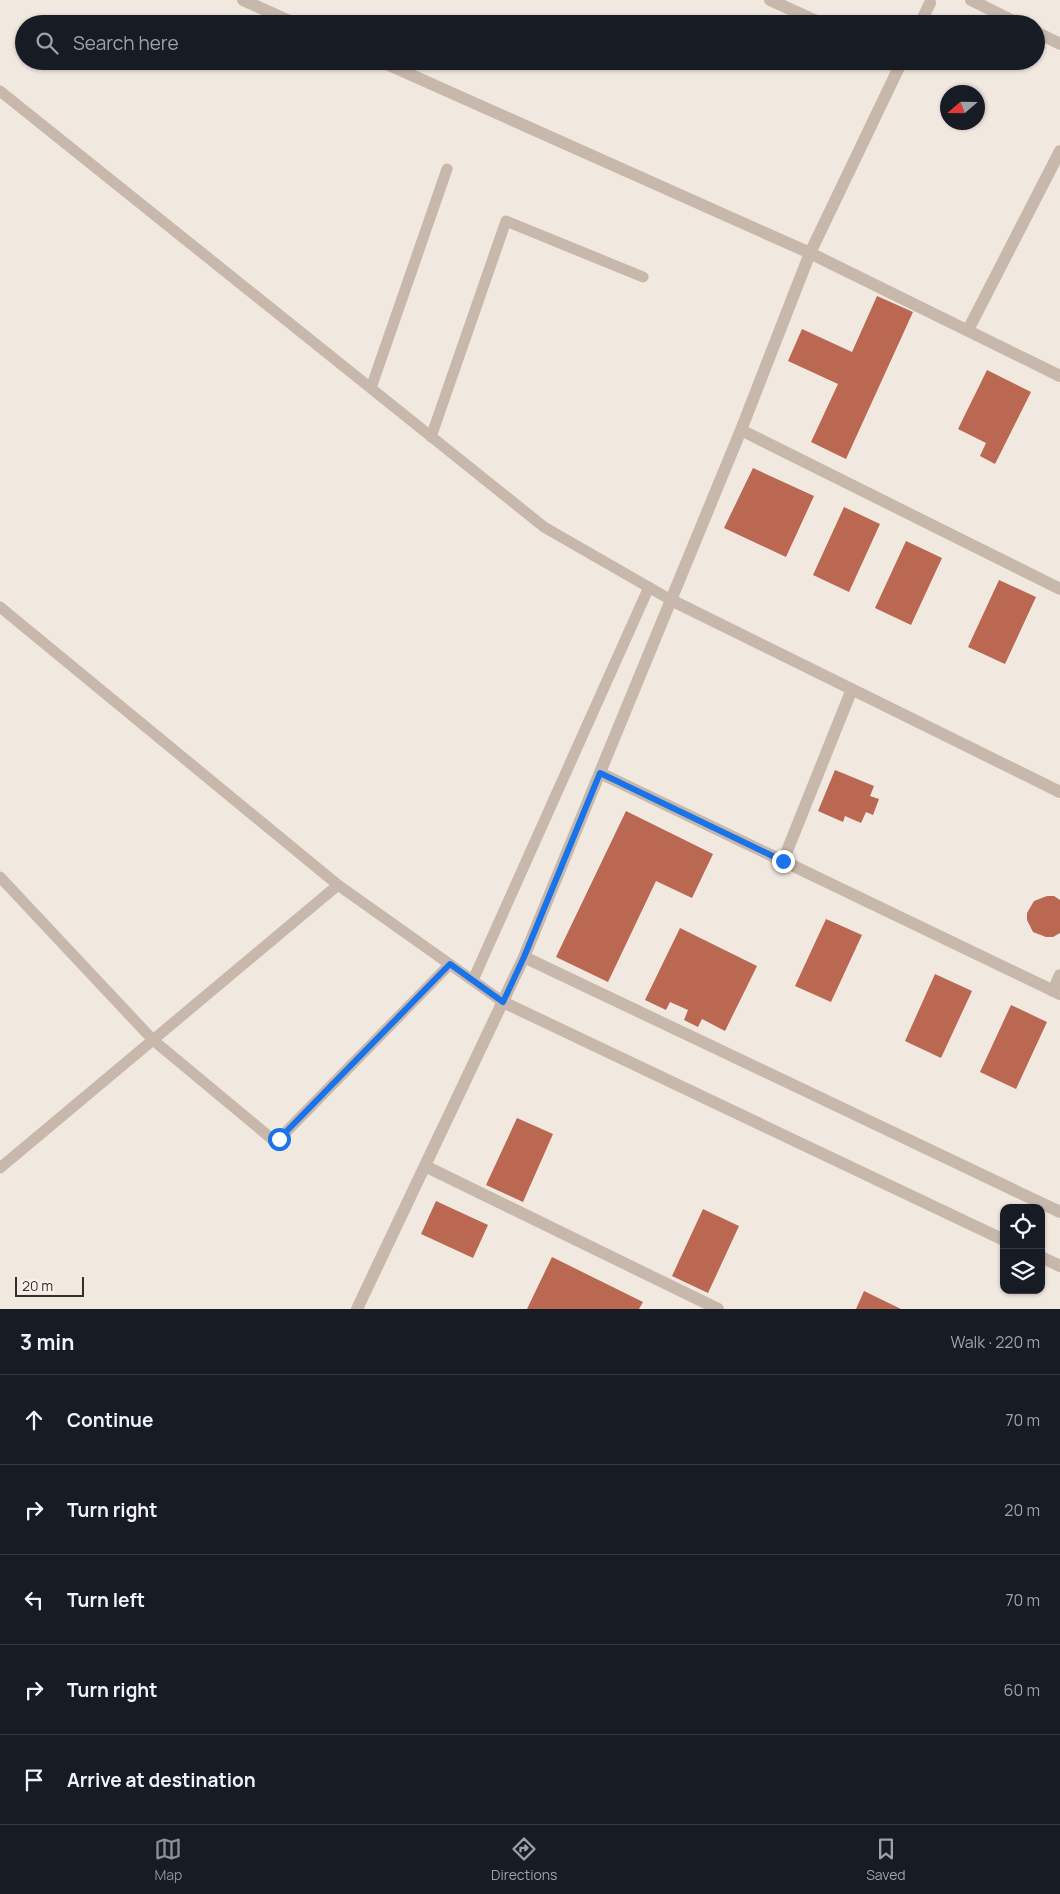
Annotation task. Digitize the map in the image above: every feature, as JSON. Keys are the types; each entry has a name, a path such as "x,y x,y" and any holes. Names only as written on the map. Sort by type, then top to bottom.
{"street":[{"path":"243,0 276,15"},
{"path":"770,0 803,15"},
{"path":"971,0 1001,15"},
{"path":"924,15 930,3"},
{"path":"1045,36 1060,44"},
{"path":"400,70 810,253 1060,376"},
{"path":"357,1309 524,957 741,430 810,253 898,70"},
{"path":"968,330 1060,151"},
{"path":"741,430 1060,589"},
{"path":"671,600 1060,792"},
{"path":"783,861 852,689"},
{"path":"600,773 1056,993 1060,975"},
{"path":"524,957 1060,1212"},
{"path":"503,1002 1000,1238"},
{"path":"425,1166 718,1309"},
{"path":"1045,1259 1060,1266"}],"lane":[{"path":"0,90 544,527 671,600"},
{"path":"371,388 447,169"},
{"path":"431,437 506,222 643,277"},
{"path":"472,980 649,587"},
{"path":"0,607 338,885 503,1002"},
{"path":"0,876 153,1040 272,1139 279,1139 450,964"},
{"path":"0,1168 338,885"}],"building":[{"path":"877,296 913,312 846,459 811,442 838,384 788,361 802,329 852,352"},
{"path":"987,370 1031,392 995,464 980,456 986,443 958,429"},
{"path":"753,468 814,496 786,557 724,528"},
{"path":"844,507 880,524 849,592 813,575"},
{"path":"906,541 942,558 911,625 875,608"},
{"path":"999,580 1036,597 1005,664 968,647"},
{"path":"835,770 874,786 870,796 879,799 873,815 866,812 861,823 845,816 843,822 818,811"},
{"path":"626,811 713,854 692,898 656,881 608,982 556,957"},
{"path":"1047,896 1054,896 1060,900 1060,933 1053,937 1046,937 1033,932 1027,920 1027,913 1034,901"},
{"path":"826,919 862,935 831,1002 795,986"},
{"path":"680,928 757,966 725,1031 702,1019 698,1027 684,1020 688,1010 670,1002 666,1010 645,1000"},
{"path":"935,974 972,991 941,1058 905,1041"},
{"path":"1011,1005 1047,1022 1016,1089 980,1072"},
{"path":"517,1118 553,1134 523,1202 486,1185"},
{"path":"436,1201 488,1225 473,1258 421,1234"},
{"path":"703,1209 739,1226 708,1293 672,1276"},
{"path":"552,1257 643,1302 639,1309 527,1309"},
{"path":"864,1291 901,1309 856,1309"}],"route":[{"path":"279,1139 450,964 503,1002 524,957 600,773 783,861"}]}
